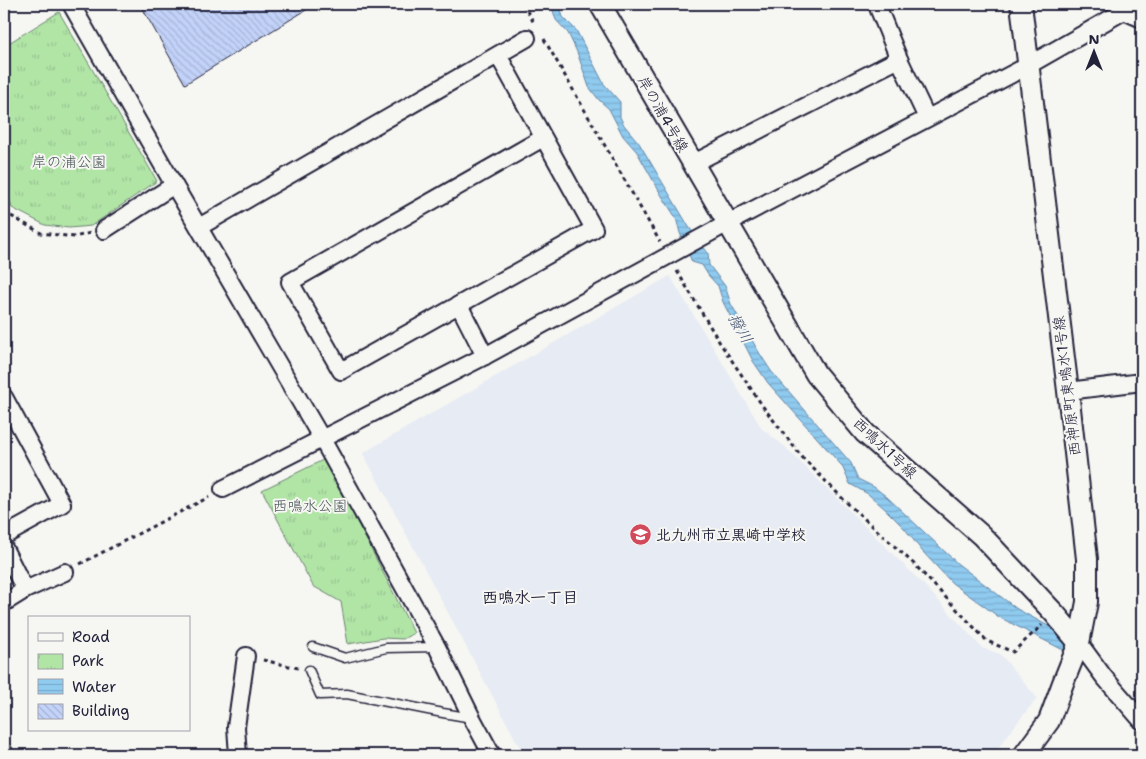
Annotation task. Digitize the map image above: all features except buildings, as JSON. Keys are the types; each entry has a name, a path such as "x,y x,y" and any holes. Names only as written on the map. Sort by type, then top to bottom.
{"street":[{"path":"72,4 174,185 322,439 436,647 492,755"},
{"name":"岸の浦4号線","path":"600,4 692,164 723,226"},
{"path":"877,4 899,59 927,118"},
{"name":"西神原町東鳴水1号線","path":"1021,4 1068,392 1086,559 1086,602 1079,644 1049,721 1024,755"},
{"path":"223,490 485,356 723,226 1029,65 1130,7 1142,19"},
{"path":"199,228 498,55 536,35"},
{"path":"498,55 544,138 594,229 341,371 290,282 544,138"},
{"path":"692,164 899,59"},
{"path":"104,230 174,185"},
{"name":"西鳴水1号線","path":"723,226 816,374 865,432 982,536 1055,614 1079,644"},
{"path":"459,305 485,356"},
{"path":"1068,392 1142,382"},
{"path":"4,399 62,504 4,536"},
{"path":"4,548 25,590"},
{"path":"4,603 25,590 65,572"},
{"path":"1079,644 1104,677 1142,721"},
{"path":"238,755 236,727 246,656"}],"lane":[{"path":"313,647 345,658 386,648 436,647"},
{"path":"308,670 320,695 347,694 443,714 472,718"}],"path":[{"path":"523,4 536,35 671,254 720,343 764,408 802,457 846,502 914,564 987,641 1013,652 1055,614"},
{"path":"4,212 41,233 75,237 104,230"},
{"path":"65,572 223,490"},
{"path":"246,656 308,670"}],"shaded area":[{"name":"北九州市立黒崎中学校","path":"670,276 762,429 784,446 923,584 982,648 1000,654 1037,698 993,755 524,755 363,453"}],"green space":[{"name":"岸の浦公園","path":"59,12 157,181 91,226 69,228 45,225 12,208 9,198 4,195 4,46"},
{"name":"西鳴水公園","path":"325,459 414,633 403,639 383,638 348,644 341,602 313,586 262,490"}],"water":[{"name":"撥川","path":"551,4 559,4 563,17 576,30 604,84 620,102 620,117 624,125 639,143 689,227 708,253 709,265 725,286 731,304 771,371 851,463 858,479 874,487 887,497 958,564 1017,609 1074,640 1069,653 999,617 952,583 884,508 868,494 850,484 842,466 768,383 753,361 723,302 718,286 702,265 692,262 676,218 637,152 623,136 609,109 589,87 577,52 568,33 556,20"}],"place":[{"name":"北九州市立黒崎中学校","path":"640,535"}],"district":[{"name":"西鳴水一丁目","path":"530,597"}]}
